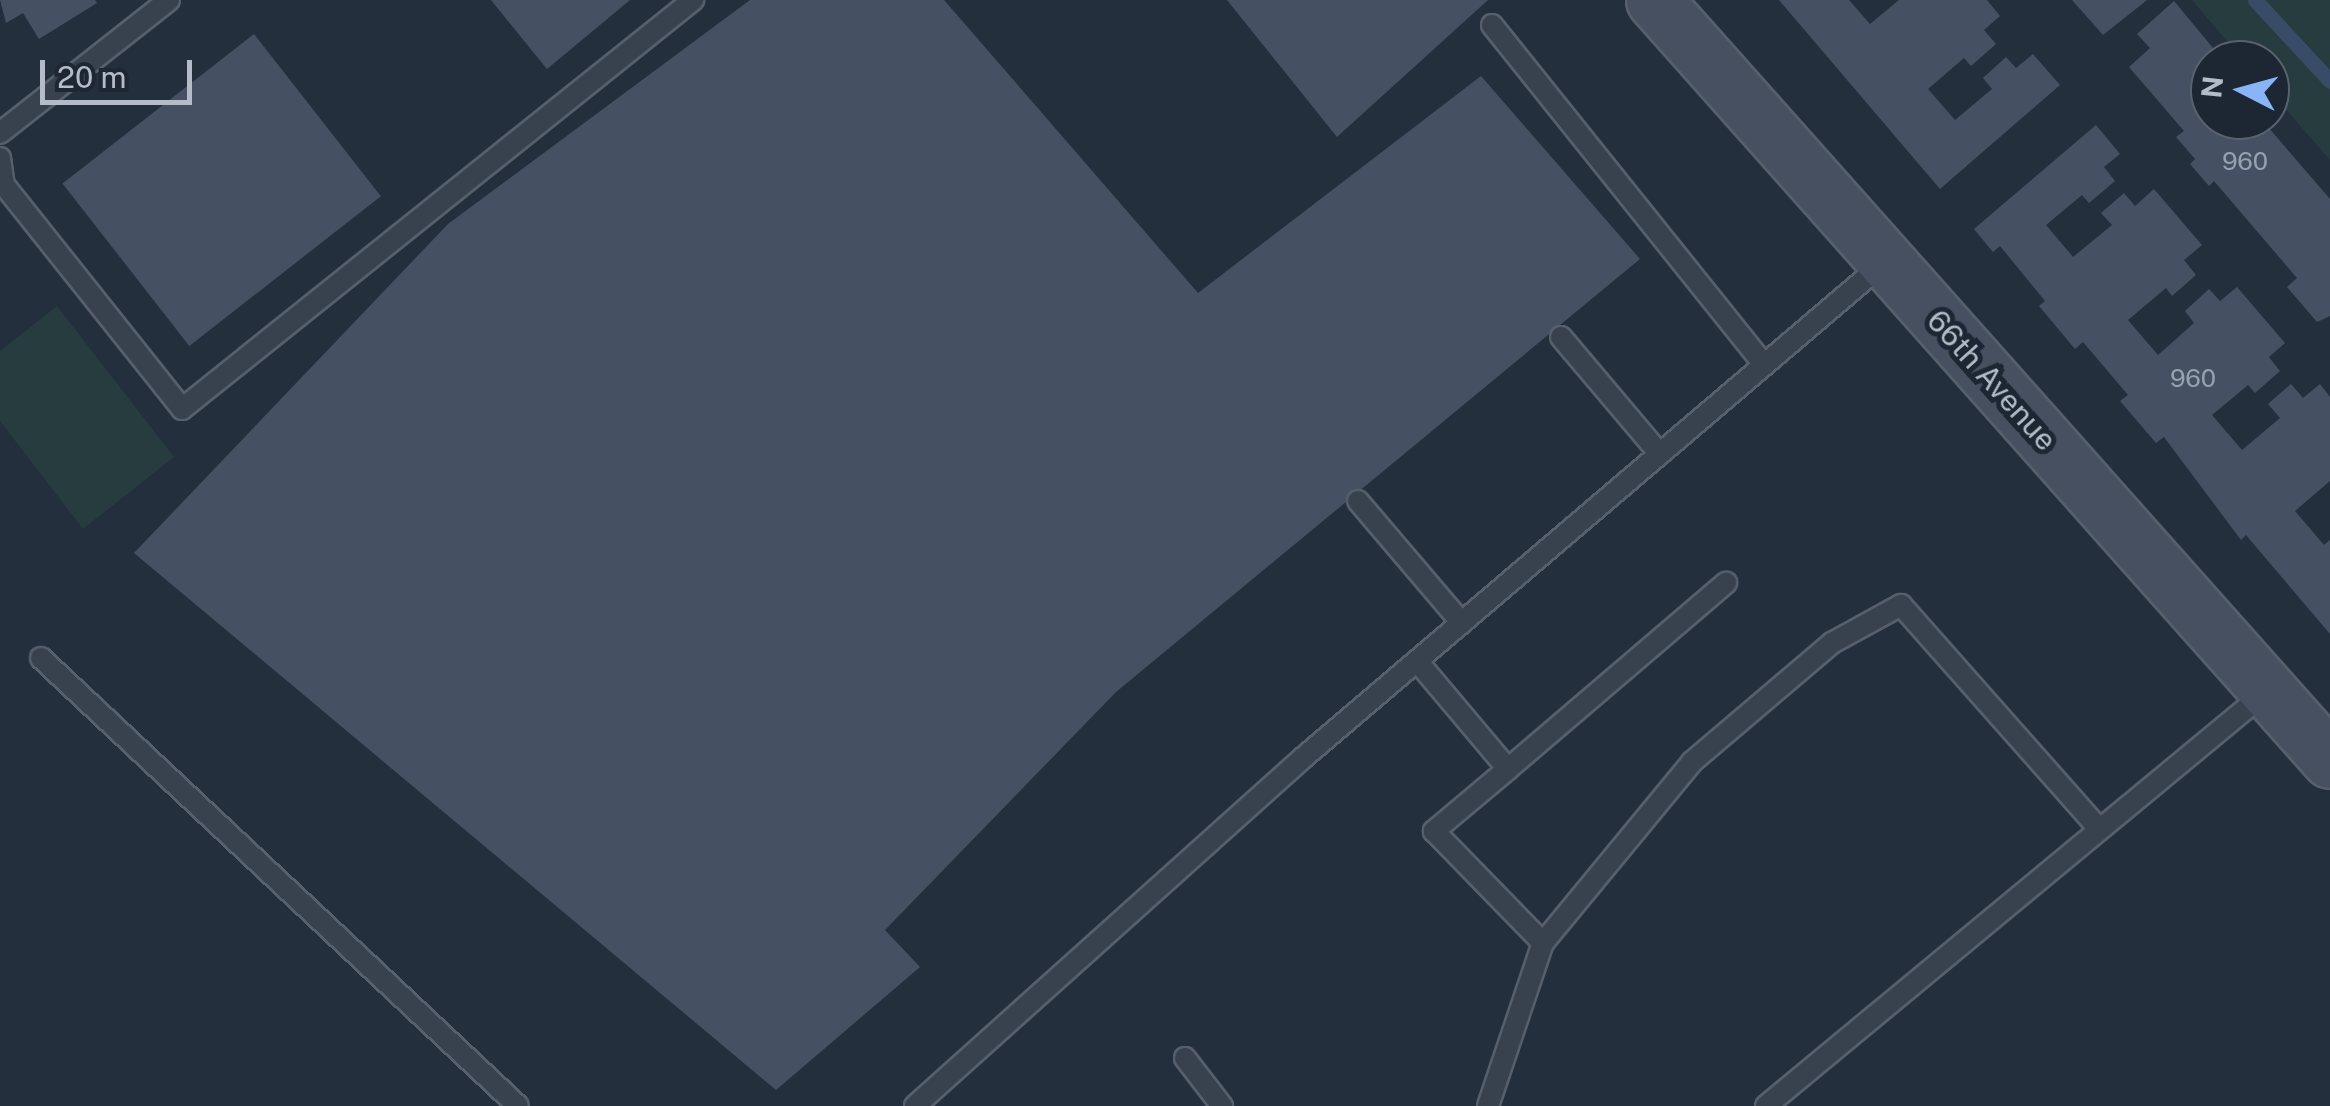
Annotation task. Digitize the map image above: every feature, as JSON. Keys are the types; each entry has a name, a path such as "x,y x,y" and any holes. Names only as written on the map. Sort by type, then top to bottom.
{"street":[{"name":"66th Avenue","path":"1654,0 2330,760"}],"lane":[{"path":"0,134 169,0"},
{"path":"0,158 4,184 182,409 693,0"},
{"path":"1492,26 1764,365"},
{"path":"915,1106 1417,662 1886,261"},
{"path":"1562,337 1660,454"},
{"path":"1358,501 1462,624"},
{"path":"1543,943 1434,832 1726,583"},
{"path":"1488,1106 1543,943 1692,762 1832,643 1901,605 2099,829"},
{"path":"41,658 518,1106"},
{"path":"1417,662 1508,769"},
{"path":"1766,1106 2268,690"},
{"path":"1185,1058 1222,1106"}],"green space":[{"path":"2192,0 2330,0 2330,160 2290,114 2290,40 2226,40"},
{"path":"57,306 174,457 83,529 0,421 0,351"}],"building":[{"path":"0,0 97,3 39,39 23,13 6,23"},
{"path":"491,0 630,0 547,69"},
{"path":"750,0 944,0 1198,293 1481,76 1640,259 1116,692 885,930 920,967 776,1090 134,553 448,224"},
{"path":"1227,0 1488,0 1337,137"},
{"path":"1779,0 1849,0 1870,24 1899,0 1987,0 2000,16 1984,30 1996,44 1971,66 1964,58 1928,89 1955,120 1992,89 1983,78 2006,57 2016,68 2033,54 2060,85 1940,189"},
{"path":"2072,0 2147,0 2103,35"},
{"path":"2174,1 2206,40 2190,40 2190,140 2279,140 2330,199 2330,316 2317,322 2287,287 2297,278 2214,181 2209,186 2190,164 2195,159 2176,137 2184,131 2129,67 2150,48 2137,34"},
{"path":"254,34 381,196 189,346 63,184"},
{"path":"2096,125 2120,154 2104,167 2115,181 2089,203 2082,195 2046,225 2073,257 2112,225 2101,213 2124,193 2135,206 2154,189 2202,245 2184,260 2196,275 2172,296 2166,288 2128,320 2158,355 2194,323 2185,311 2209,289 2220,301 2237,287 2285,343 2269,357 2280,371 2255,393 2248,385 2212,415 2242,450 2280,418 2268,404 2291,384 2303,398 2320,384 2330,397 2330,481 2295,511 2324,545 2330,540 2330,634 2246,535 2241,540 2164,437 2156,443 2120,401 2128,395 2083,342 2075,349 2039,306 2045,301 2000,246 1993,252 1974,229"}],"waterway":[{"path":"2255,0 2330,81"}]}
